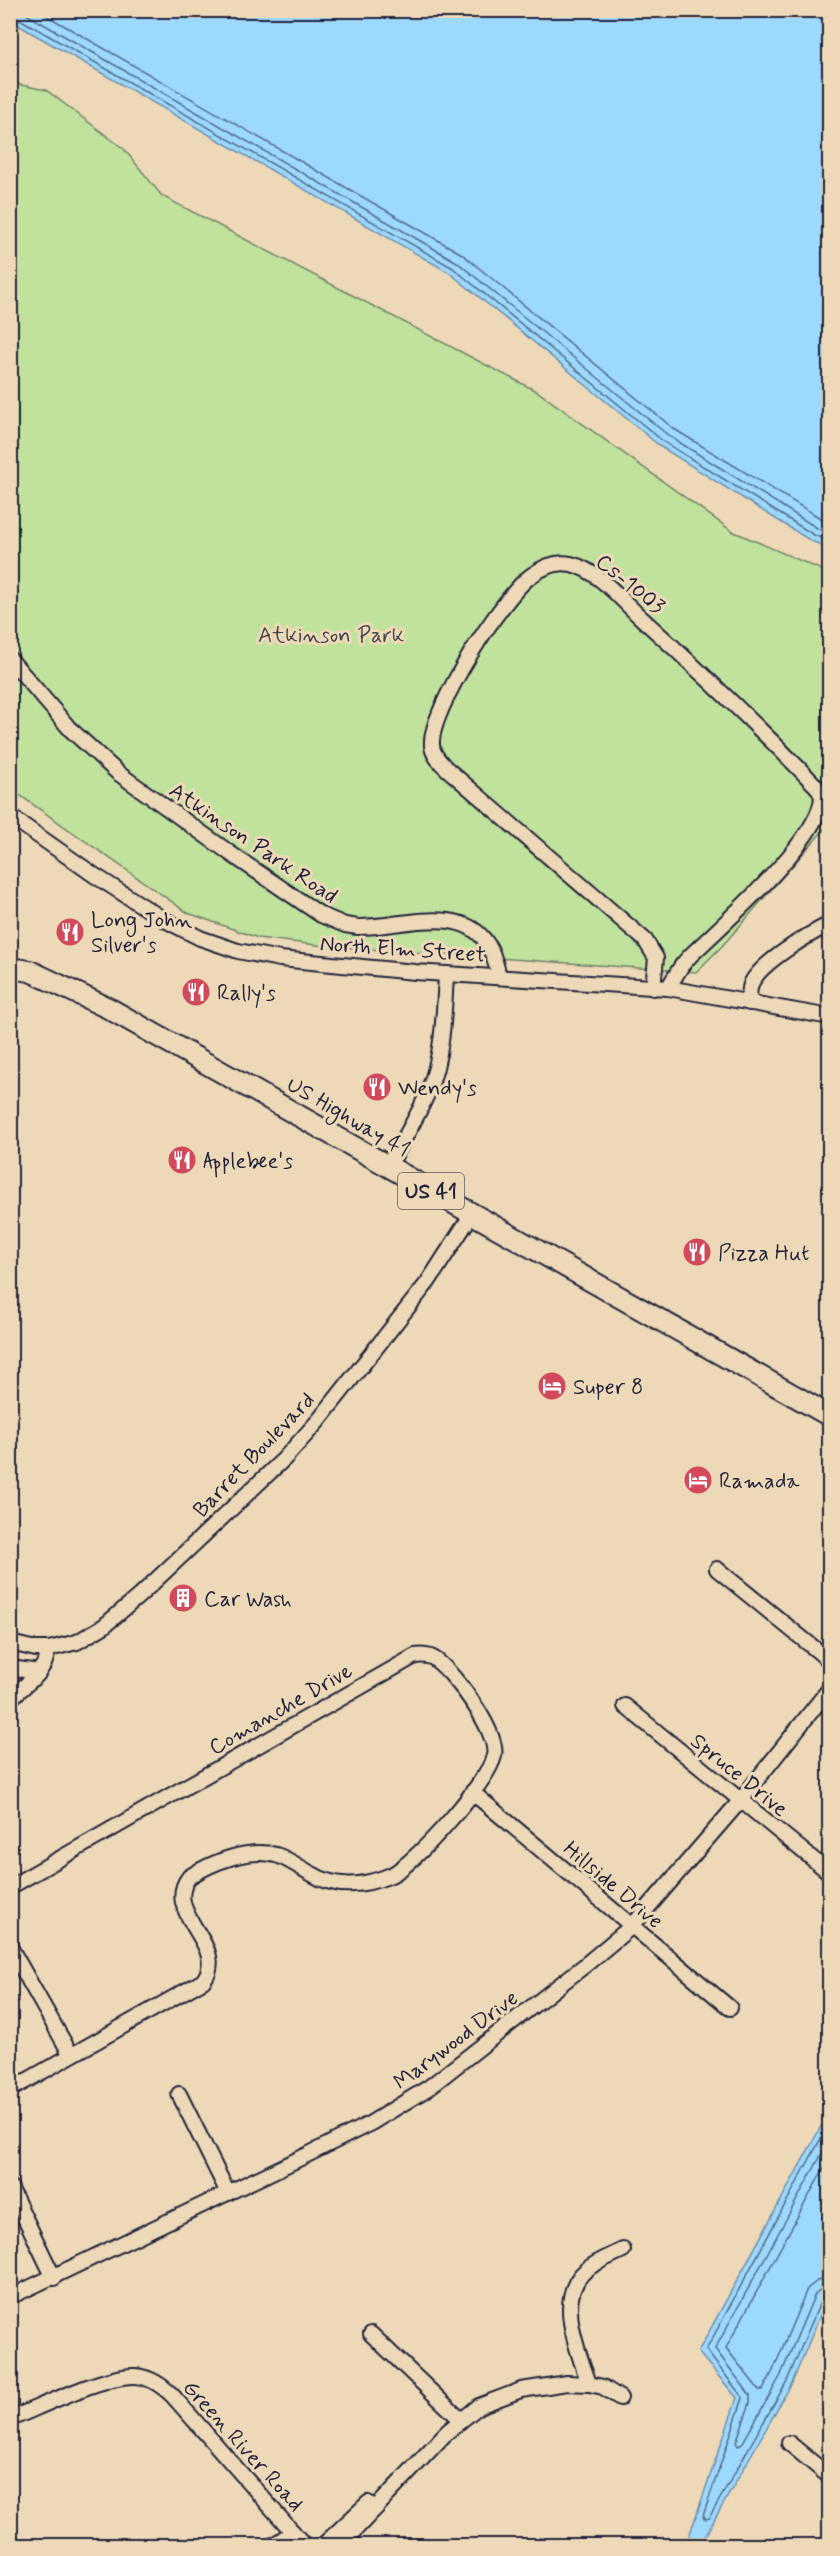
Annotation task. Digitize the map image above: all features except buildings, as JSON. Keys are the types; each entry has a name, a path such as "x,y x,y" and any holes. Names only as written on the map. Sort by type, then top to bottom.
{"highway":[{"name":"US 41","path":"10,955 30,971"},
{"name":"US 41","path":"10,968 30,971"},
{"name":"US Highway 41","path":"30,971 110,1009 830,1416"}],"street":[{"name":"Cs-1003","path":"653,988 657,964 645,940 446,768 437,758 432,745 438,721 450,693 483,632 524,581 539,570 557,564 580,567 607,587 750,720 817,787 822,796 801,843 776,872 686,961 668,988"},
{"name":"Atkinson Park Road","path":"10,658 70,729 101,760 224,849 307,905 333,920 358,927 440,920 459,922 475,930 486,941 493,954 499,976"},
{"name":"North Elm Street","path":"10,816 145,909 200,938 238,951 280,959 446,974 668,988 830,1017"},
{"path":"749,1003 750,986 757,977 803,937 830,924"},
{"path":"389,1166 420,1110 432,1081 440,1042 446,974"},
{"name":"Barret Boulevard","path":"10,1643 29,1648 49,1649 77,1642 117,1616 284,1459 319,1420 428,1281 472,1214"},
{"path":"717,1569 830,1661"},
{"path":"10,1699 37,1675 49,1649"},
{"name":"Comanche Drive","path":"10,1887 415,1656 429,1656 443,1666 471,1702 489,1731 494,1756 472,1792 411,1862 380,1879 356,1884 334,1883 314,1876 285,1859 255,1853 236,1857 196,1872 184,1884 181,1896 187,1917 207,1951 210,1967 208,1975 203,1982 71,2055"},
{"path":"10,1668 32,1671 37,1675"},
{"name":"Marywood Drive","path":"10,2297 54,2278 371,2123 416,2096 632,1926 740,1801 830,1688"},
{"name":"Spruce Drive","path":"625,1706 830,1873"},
{"name":"Hillside Drive","path":"472,1792 730,2008"},
{"path":"10,1947 71,2055 10,2090"},
{"path":"179,2094 228,2193"},
{"path":"10,2187 54,2278"},
{"path":"589,2384 572,2327 570,2308 573,2291 587,2270 623,2250"},
{"path":"371,2334 460,2419"},
{"name":"Green River Road","path":"10,2419 110,2379 135,2376 153,2381 172,2395 305,2546"},
{"path":"340,2546 460,2419 479,2406 521,2390 567,2383 603,2387 620,2398"},
{"path":"789,2443 830,2476"},
{"path":"322,2546 368,2503 376,2508"},
{"path":"272,2546 293,2532"}],"green space":[{"name":"Atkinson Park","path":"11,83 46,90 124,149 162,196 538,392 732,531 829,573 829,824 723,945 696,972 325,946 258,938 188,913 11,789"}],"water":[{"path":"11,10 829,11 829,548 811,541 661,447 450,273 11,21"},
{"path":"824,2121 830,2124 829,2294 792,2383 700,2545 686,2545 737,2398 698,2352"}],"place":[{"name":"Long John Silver's","path":"70,932"},
{"name":"Rally's","path":"196,992"},
{"name":"Wendy's","path":"377,1087"},
{"name":"Applebee's","path":"182,1160"},
{"name":"Pizza Hut","path":"697,1252"},
{"name":"Super 8","path":"552,1386"},
{"name":"Ramada","path":"698,1480"},
{"name":"Car Wash","path":"183,1598"}]}
